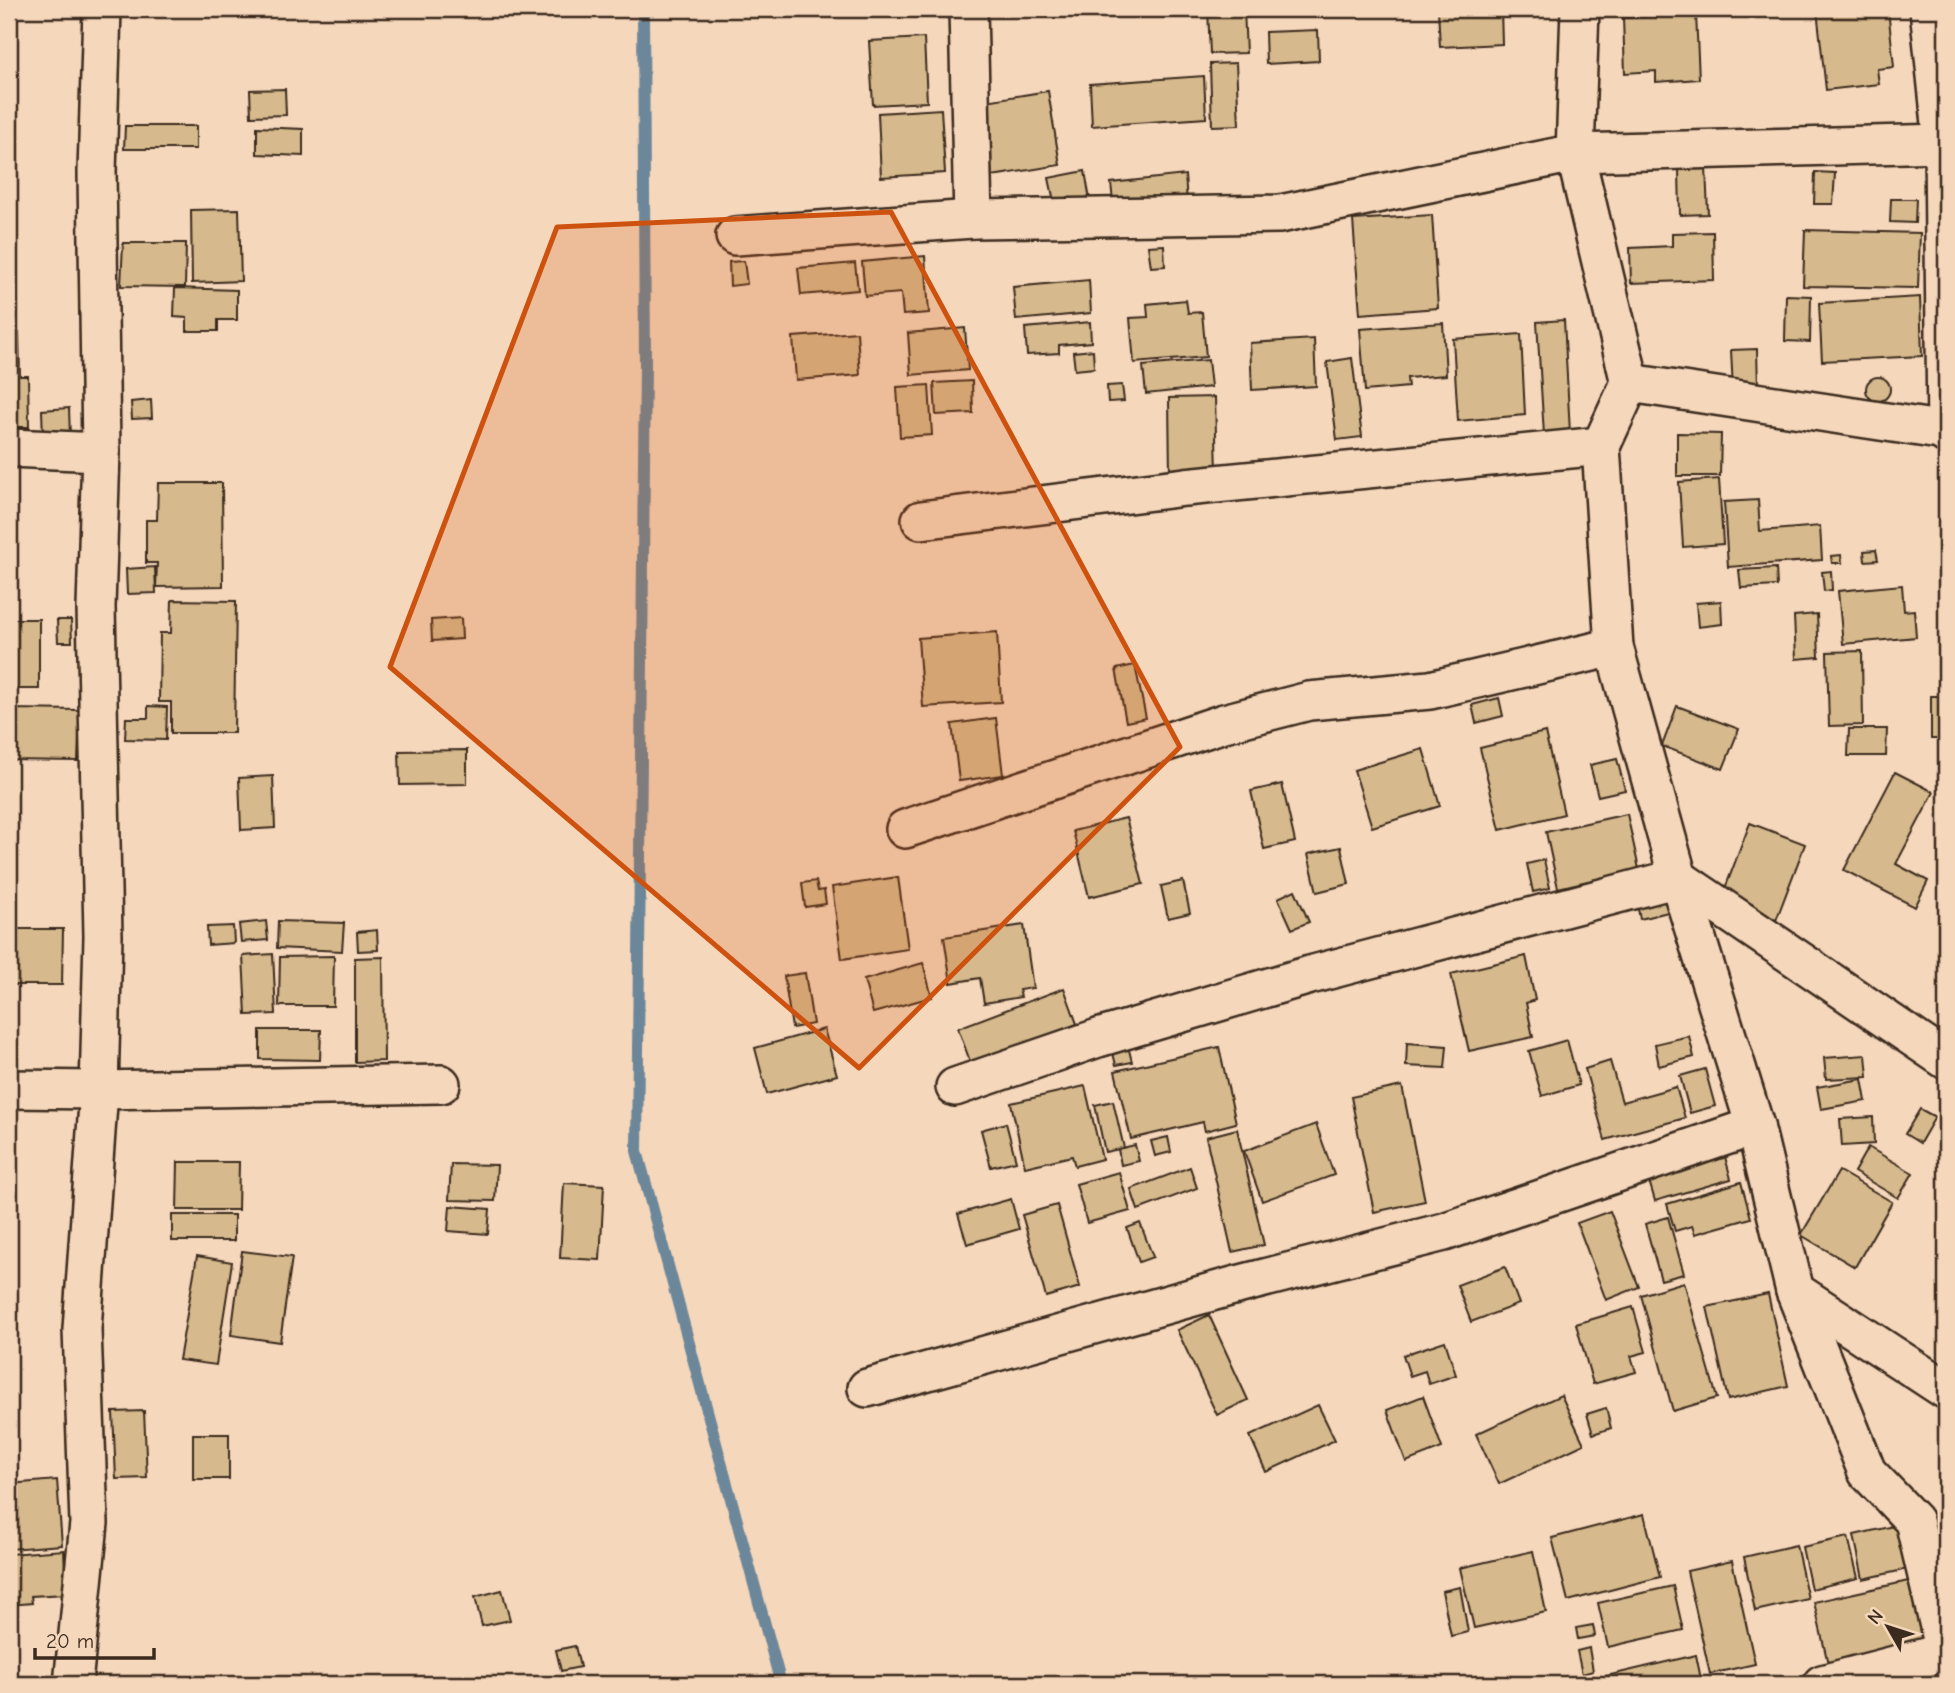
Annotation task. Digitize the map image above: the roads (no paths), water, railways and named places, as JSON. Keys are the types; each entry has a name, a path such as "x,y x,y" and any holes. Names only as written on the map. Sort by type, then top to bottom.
{"street":[{"path":"73,1684 89,1524 82,1329 99,1090 103,936 96,607 101,453 97,172 102,9"},
{"path":"968,9 973,219"},
{"path":"1580,9 1575,153 1630,383 1601,446 1614,647 1678,878 1755,1126 1795,1291 1867,1472 1914,1521 1945,1654 1822,1684"},
{"path":"1630,383 1946,433 1943,143 1929,9"},
{"path":"735,236 973,219 1280,214 1575,153 1943,143"},
{"path":"921,520 1185,486 1601,446"},
{"path":"9,448 101,453"},
{"path":"905,829 1224,723 1309,701 1430,690 1614,647"},
{"path":"955,1087 1098,1038 1310,975 1678,878 1946,1060"},
{"path":"9,1089 441,1084"},
{"path":"867,1388 1233,1286 1444,1232 1755,1126"},
{"path":"1795,1291 1946,1390"}],"waterway":[{"path":"643,9 645,365 637,1151 781,1684"}]}
